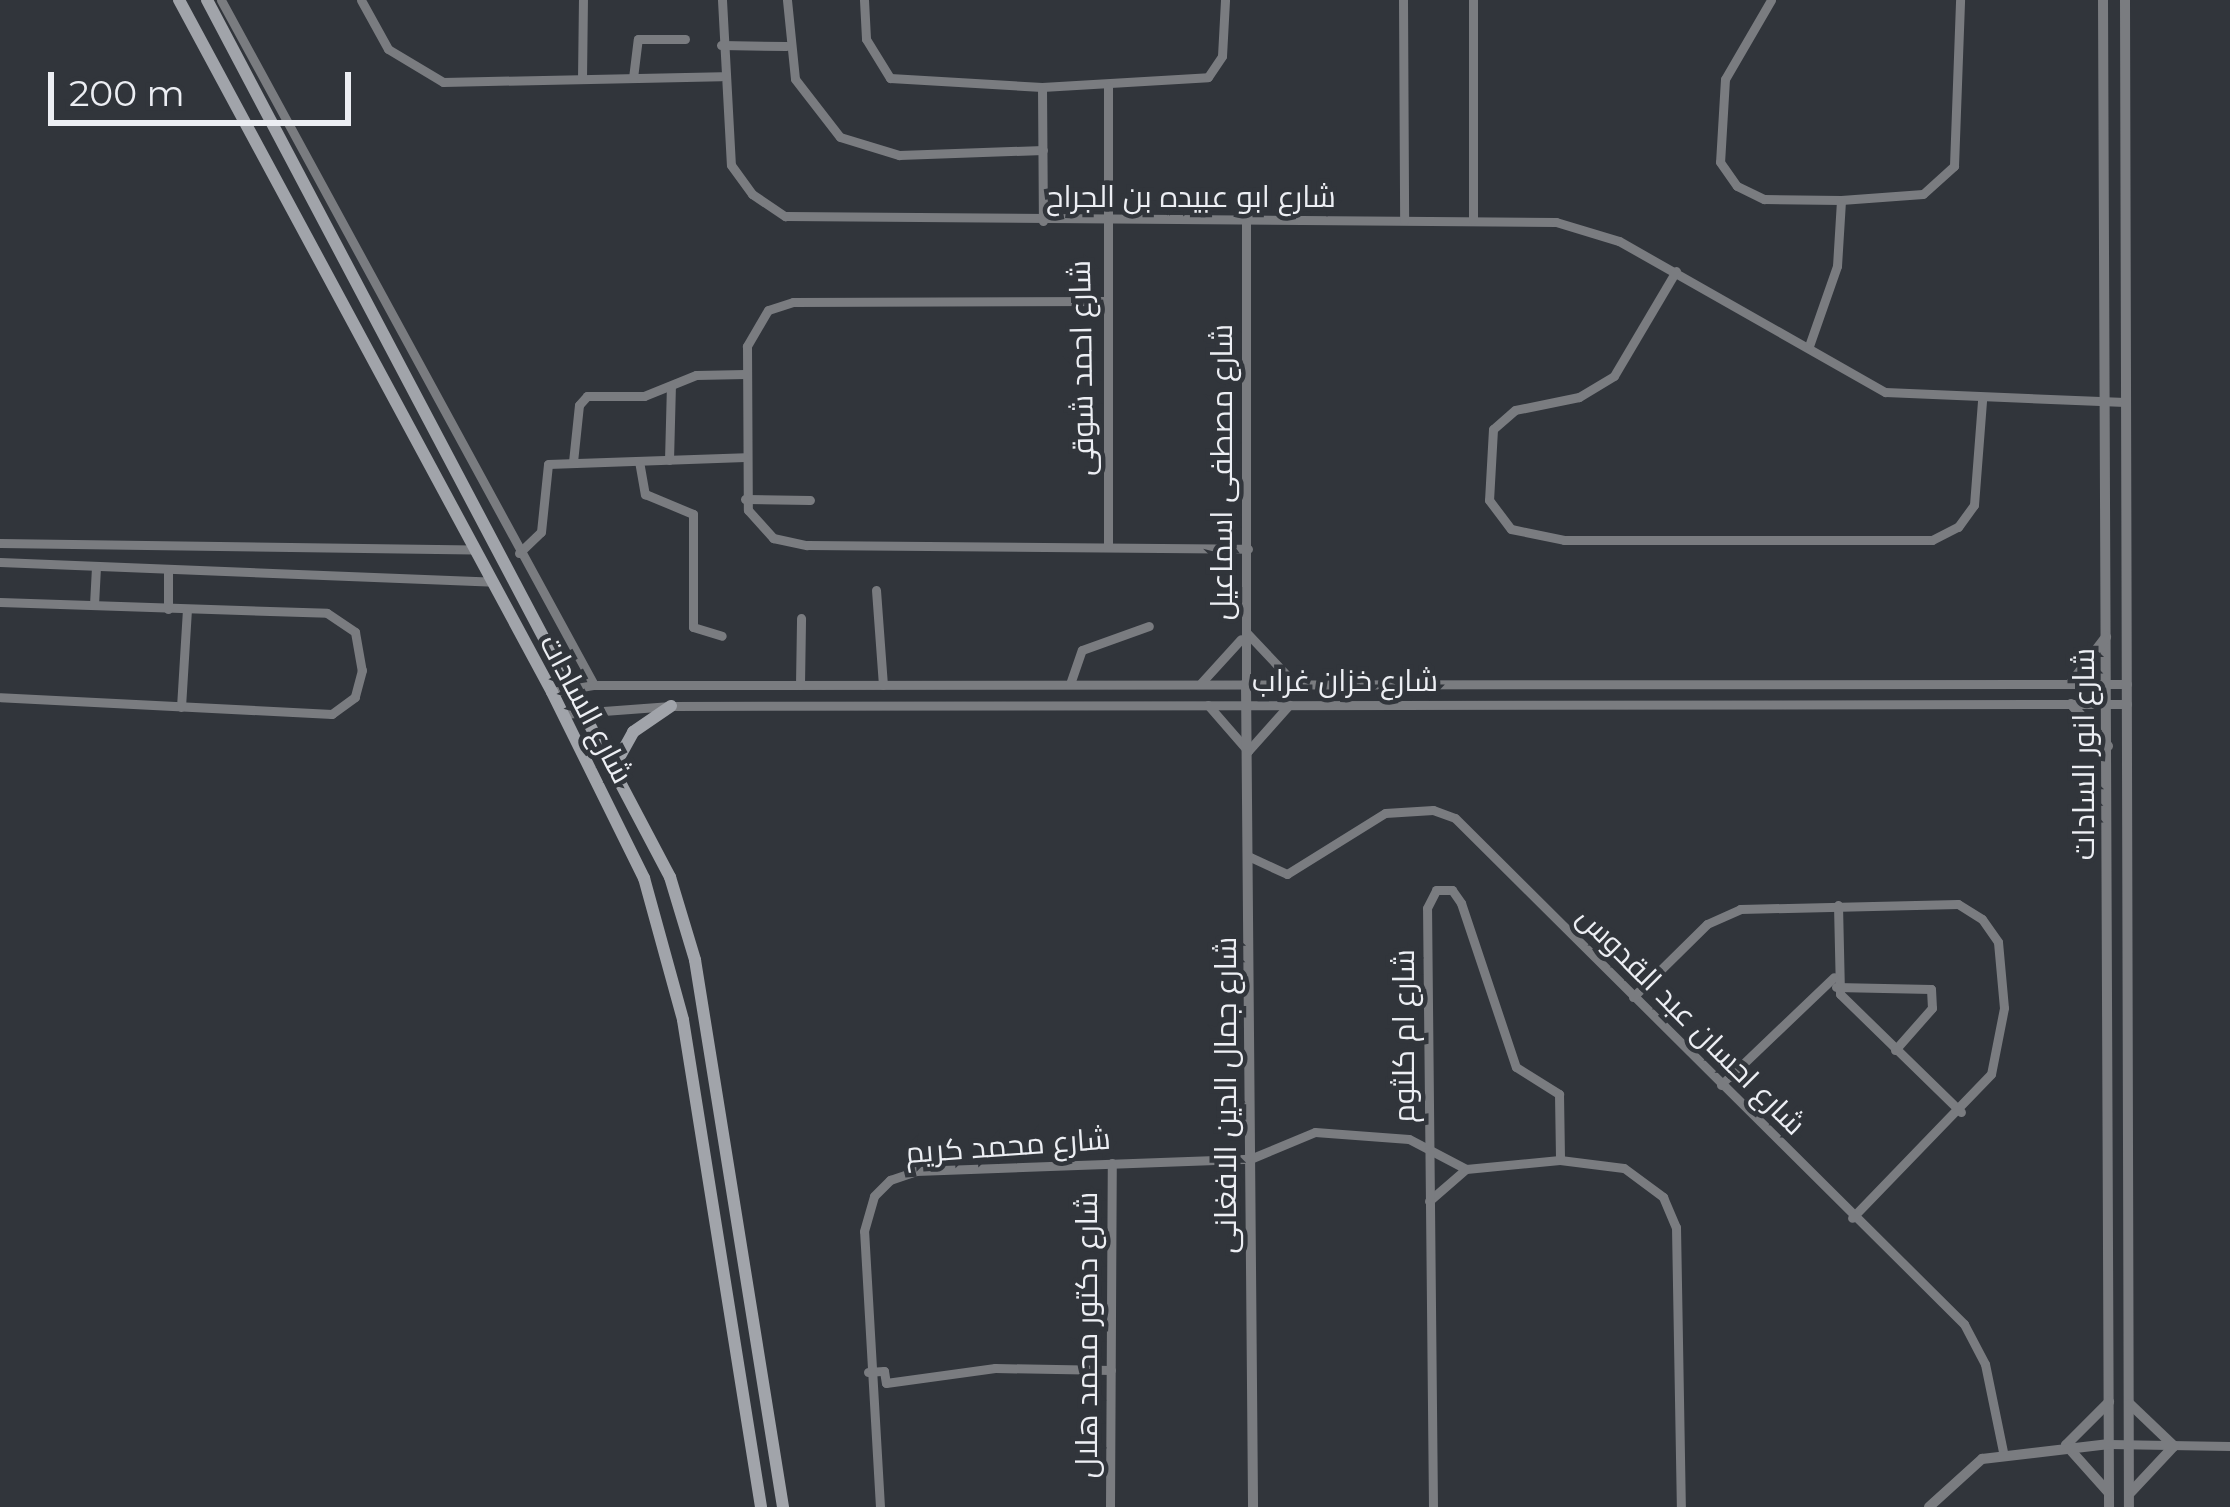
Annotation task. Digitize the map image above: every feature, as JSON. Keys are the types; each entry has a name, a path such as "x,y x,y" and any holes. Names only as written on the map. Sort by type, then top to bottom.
{"main road":[{"name":"شارع السادات","path":"179,0 488,582 552,692 636,860 677,986 761,1507"},
{"name":"شارع السادات","path":"206,0 587,711 670,877 695,960 783,1507"},
{"path":"615,765 633,732 670,706"}],"street":[{"path":"221,0 594,685"},
{"path":"361,0 388,49 428,77 722,76"},
{"path":"582,80 583,0"},
{"name":"شارع ابو عبيده بن الجراح","path":"722,0 722,76 731,165 752,194 785,216 1473,220 1588,229 1676,271 1900,397 2125,402"},
{"path":"787,0 786,46 820,119 861,148 899,155 1042,150"},
{"path":"865,0 866,39 890,78 1042,87 1108,87 1208,77 1222,56 1226,0"},
{"path":"1402,0 1405,220"},
{"path":"1473,0 1473,220"},
{"path":"1771,0 1725,79 1720,162 1737,186 1764,199 1841,200 1923,194 1954,166 1960,0"},
{"name":"شارع انور السادات","path":"2103,0 2109,403 2109,1501"},
{"name":"شارع انور السادات","path":"2125,0 2129,1501"},
{"path":"633,78 638,39 685,39"},
{"path":"722,45 786,46"},
{"path":"1042,87 1043,221"},
{"name":"شارع احمد شوقى","path":"1108,87 1108,544"},
{"path":"1809,346 1837,266 1841,200"},
{"name":"شارع مصطفى اسماعيل","path":"1246,221 1246,683"},
{"path":"1676,271 1614,376 1580,397 1515,410 1493,429 1490,500 1511,529 1564,540 1931,540 1958,527 1974,505 1982,400"},
{"path":"1105,301 778,305 749,334 745,499 763,530 791,544 1248,549"},
{"path":"573,462 582,399 671,386 696,375 745,374"},
{"path":"669,460 671,386"},
{"path":"519,553 542,532 545,467 573,462 746,457"},
{"path":"639,460 644,494 692,514 693,627 722,636"},
{"path":"745,499 810,500"},
{"path":"0,543 472,550"},
{"path":"0,562 488,582"},
{"path":"94,605 95,567"},
{"path":"168,572 168,609"},
{"path":"876,590 883,685"},
{"path":"0,602 339,616 355,632 362,670 356,697 332,714 0,698"},
{"path":"181,707 187,610"},
{"path":"800,618 800,685"},
{"path":"1070,684 1082,650 1149,626"},
{"path":"1198,684 1233,656 1245,628 1295,684"},
{"path":"2071,683 2107,634"},
{"name":"شارع جمال الدين الافغانى","path":"1246,683 1253,1507"},
{"path":"1724,683 1725,705"},
{"name":"شارع خزان غراب","path":"552,692 594,685 2127,684"},
{"path":"2071,704 2108,747"},
{"name":"شارع خزان غراب","path":"562,714 670,706 2127,704"},
{"path":"1208,705 1248,751 1289,705"},
{"name":"شارع احسان عبد القدوس","path":"1248,856 1287,874 1385,812 1444,813 1976,1341 2003,1452"},
{"name":"شارع ام كلثوم","path":"1432,1507 1427,908 1443,888 1461,904 1516,1067 1559,1094 1560,1160"},
{"path":"1633,997 1722,915 1838,904 1958,904 1992,929 2005,1029 1990,1074 1961,1112 1852,1218"},
{"path":"1838,904 1836,982 1895,1050 1961,1112"},
{"path":"1721,1085 1836,982 1931,989 1932,1008 1895,1050"},
{"path":"1250,1159 1315,1132 1409,1139 1466,1169 1560,1160 1639,1175 1672,1214 1681,1507"},
{"name":"شارع محمد كريم","path":"880,1507 868,1372 864,1231 882,1186 916,1171 1250,1159"},
{"name":"شارع دكتور محمد هلال","path":"1110,1507 1112,1163"},
{"path":"1429,1202 1466,1169"},
{"path":"868,1372 884,1372 886,1383 995,1368 1112,1370"},
{"path":"2066,1445 2096,1424 2111,1399"},
{"path":"2128,1401 2174,1446"},
{"path":"2066,1445 2109,1501"},
{"path":"1928,1507 1960,1471 2003,1452 2066,1445 2230,1446"},
{"path":"2129,1501 2174,1446"}]}
